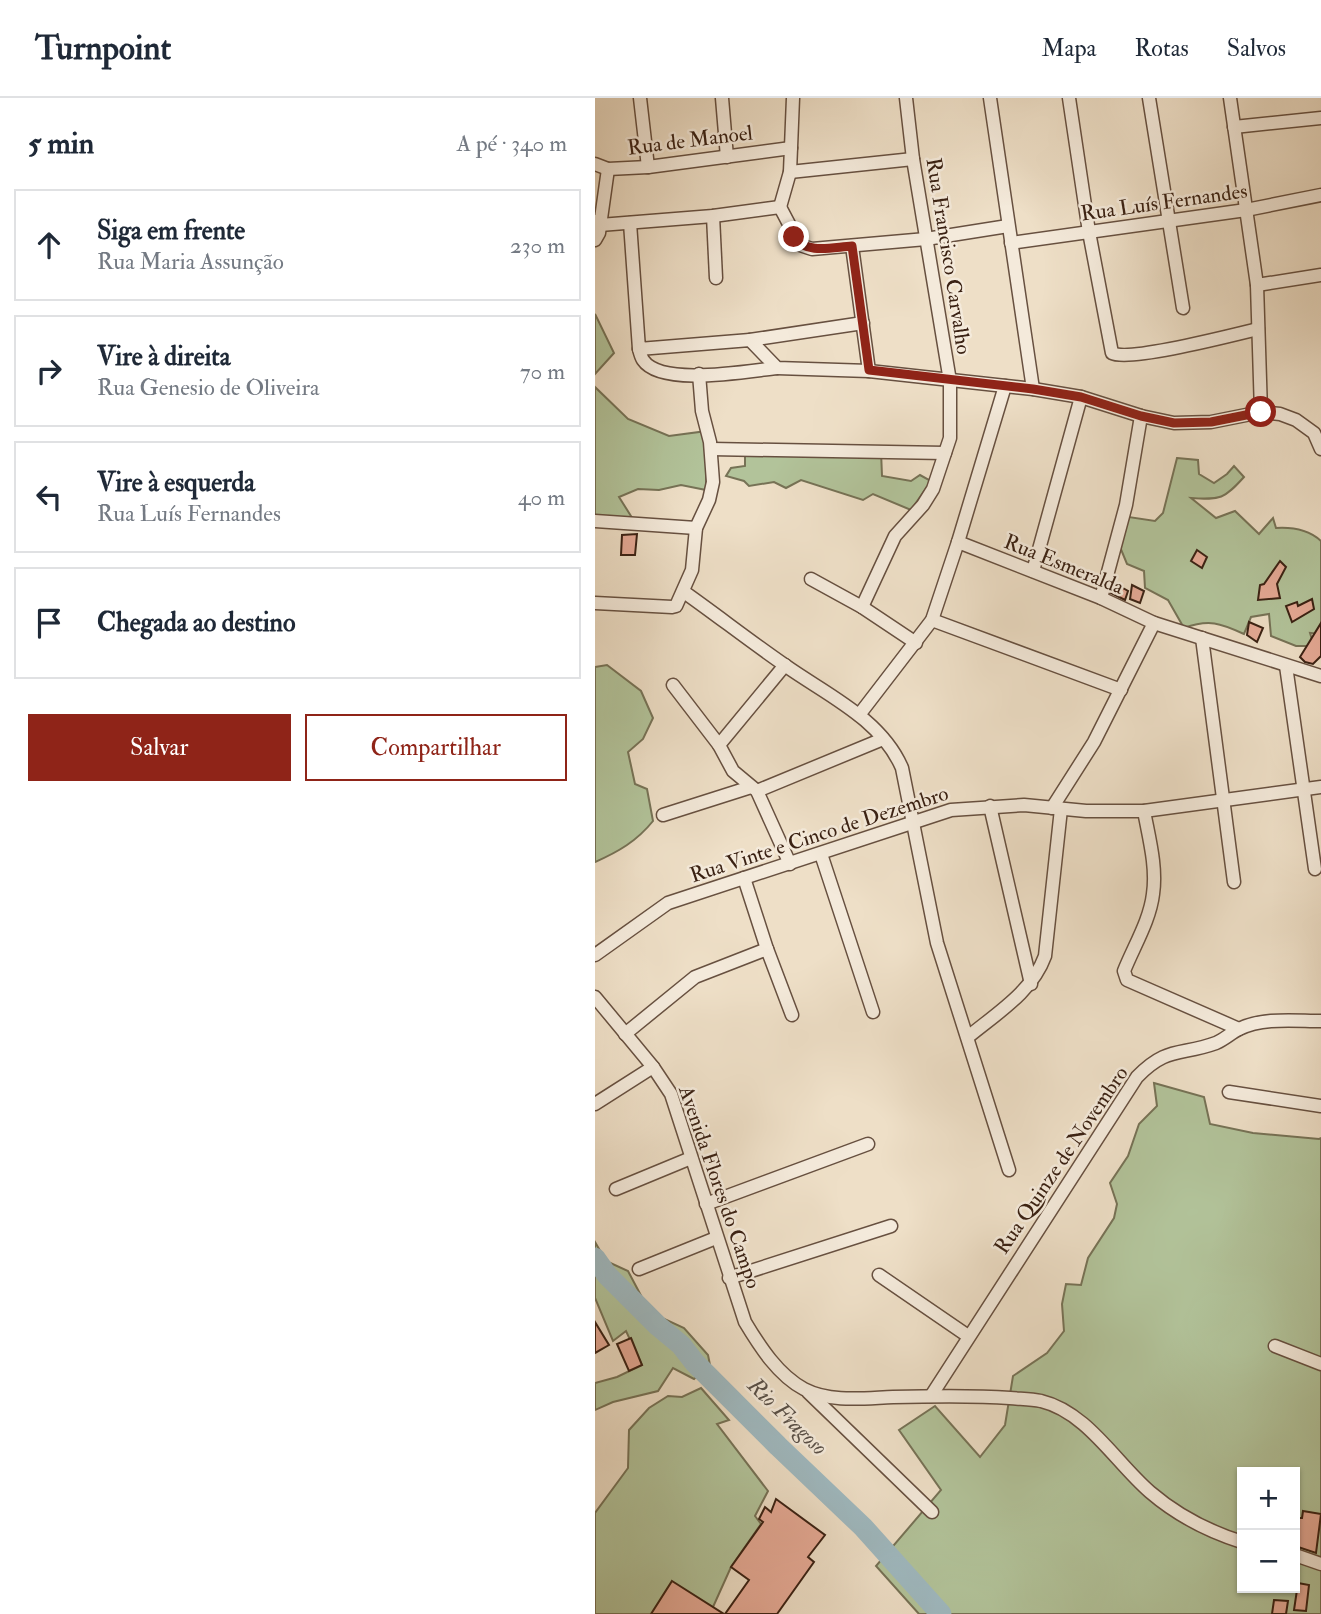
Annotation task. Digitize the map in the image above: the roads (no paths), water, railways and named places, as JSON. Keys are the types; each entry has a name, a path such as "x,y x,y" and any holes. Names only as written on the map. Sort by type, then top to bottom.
{"street":[{"path":"640,98 648,167"},
{"path":"722,98 727,157"},
{"path":"793,98 790,172 780,207 800,245 812,249 852,246 926,239 1008,226"},
{"name":"Rua Francisco Carvalho","path":"862,607 895,536 923,505 933,489 950,438 952,418 950,380 912,159 906,98"},
{"path":"990,98 1033,389"},
{"path":"1069,98 1089,232 1112,353 1120,356 1258,329"},
{"path":"1149,98 1183,308"},
{"path":"1230,98 1257,285 1261,412"},
{"path":"1234,127 1321,118"},
{"name":"Rua de Manoel","path":"595,164 608,169 648,167 791,148"},
{"path":"790,172 912,159"},
{"path":"595,240 599,233 598,223 608,169"},
{"name":"Rua Luís Fernandes","path":"1011,243 1246,210 1321,195"},
{"path":"598,223 713,216 780,207"},
{"path":"713,216 716,278"},
{"path":"630,223 639,349 643,360 660,371 677,376 777,368 869,370 1081,397 1141,416 1174,423 1211,422 1261,412 1280,414 1296,420 1314,433 1321,449"},
{"path":"852,246 869,370"},
{"path":"1257,285 1321,275"},
{"path":"639,349 750,340 863,323"},
{"path":"750,340 777,368"},
{"path":"595,603 672,607 676,606 684,592 692,570 696,528 709,500 713,482 711,449 702,411 699,374"},
{"path":"859,715 932,620 1005,386"},
{"path":"1033,571 1081,397"},
{"path":"1101,598 1126,505 1141,416"},
{"path":"711,449 945,453"},
{"path":"595,521 696,528"},
{"name":"Rua Esmeralda","path":"958,542 1101,598 1154,623 1321,676"},
{"path":"811,579 862,607 916,643"},
{"path":"684,592 859,715 894,751 902,768 937,943 1009,1170"},
{"path":"932,620 1121,690"},
{"path":"968,1037 1031,984 1045,956 1056,808 1094,742 1154,623"},
{"path":"1202,638 1234,882"},
{"path":"719,745 785,665"},
{"path":"1286,666 1315,869"},
{"path":"673,685 719,745 733,771 754,789 790,864"},
{"path":"663,815 754,789 883,739"},
{"name":"Rua Vinte e Cinco de Dezembro","path":"595,955 669,904 951,810 1024,805 1144,811 1321,787"},
{"path":"990,806 1031,984"},
{"path":"1144,811 1153,860 1153,894 1148,914 1124,971 1127,980 1239,1029"},
{"path":"821,853 873,1012"},
{"path":"744,878 792,1015"},
{"path":"625,1034 695,977 767,949"},
{"name":"Avenida Flores do Campo","path":"597,1004 653,1067 671,1094 745,1322 764,1353 932,1511"},
{"name":"Rua Quinze de Novembro","path":"930,1396 1137,1077 1152,1062 1166,1054 1216,1043 1239,1029 1278,1021 1321,1021"},
{"path":"595,1104 653,1067"},
{"path":"1229,1092 1321,1106"},
{"path":"706,1204 869,1144"},
{"path":"616,1189 691,1158"},
{"path":"730,1278 891,1226"},
{"path":"639,1269 716,1238"},
{"path":"879,1275 968,1336"},
{"path":"1275,1346 1321,1364"},
{"name":"Avenida Flores do Campo","path":"805,1389 847,1399 930,1396 1041,1401 1061,1409 1080,1422 1150,1493 1211,1532 1237,1540"},
{"path":"1300,1557 1321,1564"}],"waterway":[{"name":"Rio Fragoso","path":"595,1258 607,1275 863,1527 941,1614"}]}
